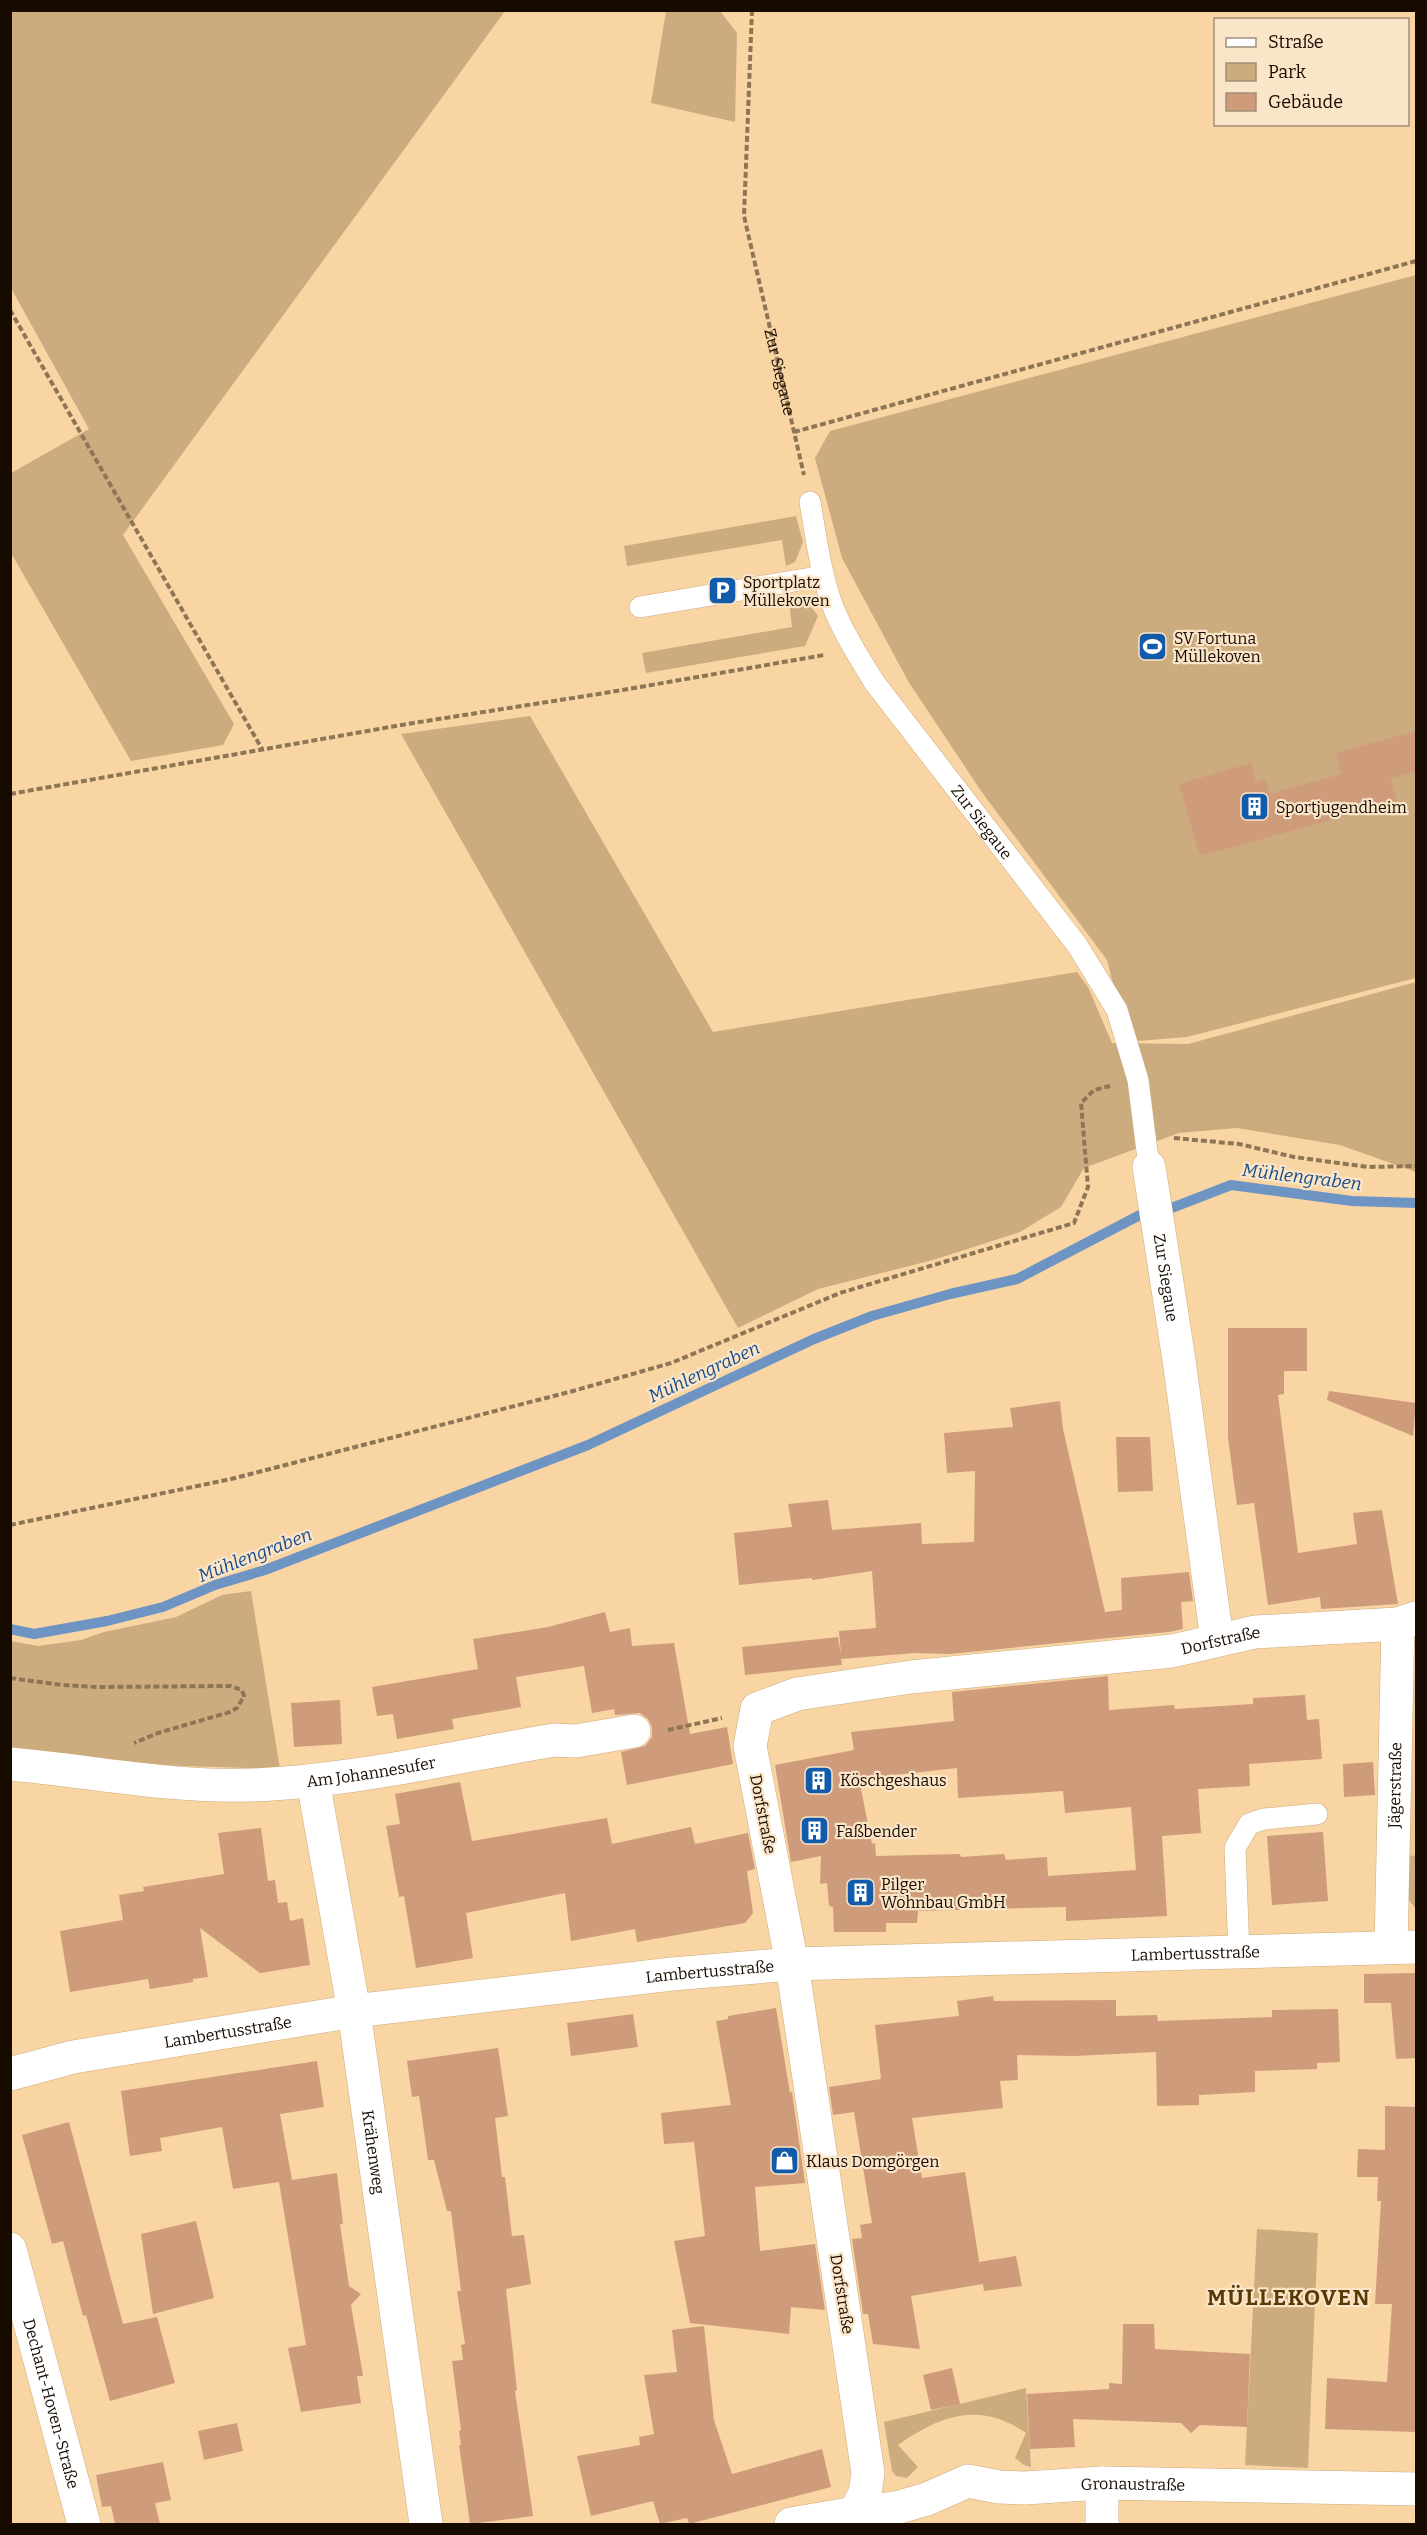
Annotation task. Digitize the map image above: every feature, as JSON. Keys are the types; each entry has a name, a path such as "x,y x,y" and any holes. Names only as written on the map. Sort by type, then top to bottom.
{"street":[{"name":"Zur Siegaue","path":"1149,1167 1217,1640"},
{"name":"Dorfstraße","path":"855,2513 865,2493 868,2473 792,1964 750,1746 757,1709 797,1694 911,1677 1172,1651 1255,1632 1407,1621"},
{"name":"Jägerstraße","path":"1404,1947 1407,1621"},
{"name":"Am Johannesufer","path":"10,1764 133,1778 249,1785 313,1781 554,1740 576,1741 634,1731"},
{"name":"Krähenweg","path":"313,1781 354,2011 426,2524"},
{"name":"Lambertusstraße","path":"10,2074 73,2057 354,2011 672,1974 792,1964 1239,1954 1404,1947"},
{"name":"Dechant-Hoven-Straße","path":"10,2248 84,2524"},
{"name":"Gronaustraße","path":"855,2513 896,2508 927,2499 968,2481 999,2487 1025,2488 1102,2483 1416,2489"},
{"path":"1102,2483 1102,2524"},
{"path":"791,2524 855,2513"}],"lane":[{"name":"Zur Siegaue","path":"810,502 832,605 854,650 874,682 1077,945 1118,1010 1138,1080 1149,1167"},
{"path":"640,607 824,576"},
{"path":"1239,1954 1235,1848 1249,1824 1257,1821 1317,1814"}],"path":[{"name":"Zur Siegaue","path":"752,10 744,216 810,502"},
{"path":"794,432 1416,261"},
{"path":"10,310 262,748"},
{"path":"10,794 262,748 854,650"},
{"path":"10,1525 231,1479 573,1391 671,1363 840,1293 1074,1223 1088,1187 1081,1103 1094,1090 1138,1080"},
{"path":"1144,1125 1177,1140 1239,1144 1294,1157 1368,1167 1416,1166"},
{"path":"10,1678 62,1685 230,1686 242,1690 244,1696 237,1708 158,1733 128,1747"},
{"path":"634,1731 644,1734 728,1717"}],"shaded area":[{"path":"1410,1681 1416,1681 1416,1856 1408,1855"}],"green space":[{"path":"10,11 505,11 123,535 234,724 223,745 131,761 11,553 11,473 89,429 11,288"},
{"path":"666,11 720,11 737,33 735,122 651,103"},
{"name":"SV Fortuna Müllekoven","path":"1416,275 1416,978 1187,1037 1138,1041 1112,980 1107,960 981,791 908,681 842,558 815,458 830,431"},
{"path":"796,516 803,542 795,562 786,566 782,540 627,566 624,546"},
{"path":"789,600 806,604 818,616 805,646 646,673 642,653 792,627"},
{"path":"530,716 713,1032 1077,972 1088,987 1112,1043 1188,1044 1416,982 1416,1172 1340,1145 1237,1128 1179,1133 1084,1168 1061,1207 1020,1232 933,1260 818,1289 738,1328 401,734"},
{"path":"251,1591 280,1769 122,1764 11,1751 10,1641 38,1646 81,1640 104,1632 176,1617 222,1595"},
{"path":"1408,1855 1416,1856 1416,1909 1407,1898"},
{"path":"1257,2229 1318,2233 1308,2468 1245,2465"},
{"path":"1026,2388 1031,2467 1015,2458 1026,2433 993,2417 977,2415 945,2420 898,2445 918,2467 907,2478 896,2476 892,2471 884,2422"}],"building":[{"name":"Sportjugendheim","path":"1416,731 1416,771 1391,778 1397,802 1200,856 1179,784 1251,763 1256,782 1266,779 1270,794 1341,774 1336,753"},
{"path":"1228,1328 1307,1328 1307,1371 1284,1371 1284,1394 1278,1395 1298,1553 1357,1544 1353,1513 1382,1510 1398,1604 1321,1609 1320,1597 1268,1605 1254,1503 1237,1505 1228,1438"},
{"path":"1329,1391 1416,1403 1413,1436 1327,1400"},
{"path":"1060,1401 1063,1429 1105,1612 1122,1610 1121,1578 1189,1572 1193,1601 1181,1602 1183,1629 950,1654 915,1653 841,1659 842,1665 745,1675 742,1647 838,1637 841,1655 839,1631 876,1628 872,1571 812,1580 812,1578 739,1585 734,1533 792,1527 788,1504 828,1500 832,1530 921,1523 922,1544 974,1542 975,1471 947,1473 944,1433 1013,1427 1010,1408"},
{"path":"1116,1437 1150,1437 1153,1491 1118,1492"},
{"path":"605,1612 610,1632 630,1628 632,1646 674,1643 690,1734 727,1727 733,1764 627,1785 621,1752 645,1746 652,1737 652,1727 648,1719 640,1713 615,1715 614,1709 592,1713 584,1666 516,1677 521,1707 452,1719 454,1729 397,1739 393,1714 377,1716 372,1687 478,1669 473,1639 548,1627"},
{"path":"1108,1676 1109,1710 1174,1705 1175,1709 1253,1704 1253,1698 1305,1695 1307,1720 1319,1719 1322,1759 1249,1764 1250,1786 1198,1789 1201,1833 1162,1836 1167,1916 1066,1921 1066,1907 918,1911 917,1923 886,1923 886,1932 834,1932 833,1907 829,1906 827,1883 820,1884 821,1856 791,1862 775,1765 854,1750 851,1732 954,1721 952,1692","holes":["957,1768 958,1798 1063,1791 1065,1813 1131,1807 1136,1870 1048,1876 1047,1857 1006,1860 1004,1854 961,1857 960,1854 876,1856 875,1843 872,1844 859,1779"]},
{"path":"340,1700 342,1744 294,1747 291,1703"},
{"path":"1373,1762 1375,1795 1344,1797 1343,1764"},
{"path":"460,1782 472,1841 607,1818 612,1844 691,1827 695,1844 748,1833 755,1869 747,1871 753,1913 745,1923 637,1942 635,1929 571,1941 565,1893 466,1913 473,1958 416,1968 404,1896 399,1897 386,1826 400,1824 395,1794"},
{"path":"261,1828 268,1881 275,1880 278,1903 287,1902 290,1921 303,1918 310,1965 260,1973 200,1928 208,1977 193,1979 193,1982 150,1989 148,1979 70,1992 60,1931 123,1920 119,1895 144,1891 143,1887 224,1874 218,1833"},
{"path":"1323,1832 1328,1901 1272,1905 1267,1836"},
{"path":"1416,1973 1416,2058 1396,2059 1391,2003 1364,2003 1364,1974"},
{"path":"993,1996 994,2001 1116,2000 1116,2016 1157,2015 1158,2021 1272,2017 1272,2010 1338,2009 1340,2062 1317,2063 1317,2069 1255,2071 1255,2092 1199,2095 1199,2105 1157,2106 1156,2052 1074,2056 1017,2055 1018,2080 1000,2081 1003,2108 912,2118 922,2178 965,2172 979,2262 1016,2256 1022,2286 984,2291 983,2284 911,2296 920,2349 873,2344 868,2314 863,2314 852,2239 862,2238 860,2225 872,2223 854,2112 833,2115 829,2087 881,2079 875,2025 959,2016 957,2001"},
{"path":"776,2008 790,2093 792,2092 805,2183 755,2187 760,2251 815,2244 825,2310 791,2307 789,2334 690,2323 674,2241 705,2236 694,2142 664,2144 661,2113 731,2105 716,2021 728,2019 728,2016"},
{"path":"633,2014 638,2047 571,2056 567,2023"},
{"path":"498,2048 508,2116 495,2118 502,2177 505,2177 512,2236 524,2235 531,2284 506,2289 517,2390 515,2391 533,2516 470,2524 459,2445 461,2445 459,2431 461,2430 452,2361 463,2360 461,2345 465,2344 457,2291 461,2291 451,2211 447,2211 434,2160 428,2160 419,2096 412,2097 407,2061"},
{"path":"317,2061 324,2107 280,2114 292,2180 337,2173 343,2224 340,2224 349,2286 361,2294 351,2305 363,2376 357,2376 361,2403 301,2412 288,2348 306,2345 279,2182 233,2189 222,2127 160,2138 162,2151 130,2156 121,2091"},
{"path":"1385,2106 1416,2107 1416,2432 1325,2429 1327,2378 1387,2382 1392,2304 1375,2304 1381,2201 1377,2201 1378,2177 1357,2177 1358,2149 1385,2150"},
{"path":"69,2122 123,2324 157,2317 175,2383 110,2401 86,2315 83,2316 63,2241 52,2244 22,2135"},
{"path":"196,2221 214,2298 153,2314 141,2234"},
{"path":"1123,2324 1154,2324 1155,2349 1250,2354 1247,2427 1200,2425 1191,2433 1181,2423 1073,2419 1075,2447 1030,2449 1027,2394 1109,2389 1109,2383 1122,2384"},
{"path":"704,2326 714,2420 732,2474 822,2449 831,2487 689,2524 687,2518 660,2524 653,2501 591,2516 577,2456 640,2445 639,2437 654,2434 644,2375 677,2372 672,2330"},
{"path":"952,2368 960,2404 931,2410 923,2375"},
{"path":"237,2423 243,2451 204,2460 198,2431"},
{"path":"163,2462 171,2500 155,2503 160,2524 115,2524 111,2506 102,2507 96,2475"}],"waterway":[{"name":"Mühlengraben","path":"10,1629 34,1634 107,1621 163,1607 215,1585 265,1570 588,1445 814,1339 872,1316 950,1294 1017,1279 1140,1215 1169,1209 1231,1185 1352,1201 1416,1203"}],"place":[{"name":"Sportplatz Müllekoven","path":"722,591"},
{"name":"SV Fortuna Müllekoven","path":"1153,647"},
{"name":"Sportjugendheim","path":"1255,807"},
{"name":"Köschgeshaus","path":"819,1780"},
{"name":"Faßbender","path":"815,1831"},
{"name":"Pilger Wohnbau GmbH","path":"860,1893"},
{"name":"Klaus Domgörgen","path":"785,2161"}],"district":[{"name":"MÜLLEKOVEN","path":"1289,2297"}]}
